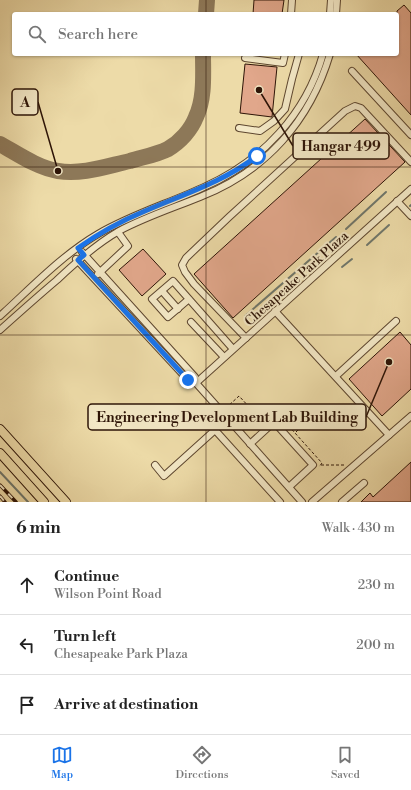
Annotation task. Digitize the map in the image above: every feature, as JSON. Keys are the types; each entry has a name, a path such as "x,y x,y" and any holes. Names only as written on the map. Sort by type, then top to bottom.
{"main road":[{"path":"0,429 66,502"},
{"path":"0,453 44,502"}],"street":[{"path":"290,12 292,0"},
{"path":"330,12 331,0"},
{"path":"336,12 337,0"},
{"path":"245,58 283,63 285,56"},
{"path":"239,128 260,131 274,121 285,109 298,56"},
{"path":"0,316 71,253 96,235 118,223 216,182 257,156 275,139 297,111 310,87 318,69 321,56"},
{"path":"0,330 84,255 118,232 150,216 201,197 224,186 253,168 283,140 302,116 318,88 329,56"},
{"path":"352,71 411,135"},
{"path":"246,338 194,284 182,265 186,258 345,112 355,106 361,108 411,162"},
{"name":"Chesapeake Park Plaza","path":"196,383 411,189"},
{"path":"397,201 411,216"},
{"path":"94,278 128,246 118,232"},
{"path":"78,248 195,377 196,383"},
{"path":"71,253 188,380 196,383 302,502"},
{"path":"189,299 168,317 152,299 173,281 189,299 233,349"},
{"path":"162,291 178,309"},
{"path":"276,311 389,435"},
{"path":"191,322 224,358"},
{"path":"336,376 396,322"},
{"path":"312,502 411,416"},
{"path":"250,444 274,422 313,465 289,487"},
{"path":"155,465 164,476 215,430 280,502"},
{"path":"342,502 364,483"}],"path":[{"path":"221,412 239,396 265,425"},
{"path":"280,406 300,428"},
{"path":"273,417 283,409"},
{"path":"278,414 322,463 321,465"},
{"path":"295,433 304,424"},
{"path":"315,470 321,465 355,465"}],"building":[{"path":"254,0 284,0 282,12 253,12"},
{"path":"404,5 411,13 411,115 358,56 399,56 399,12 397,11"},
{"path":"245,64 277,67 272,117 240,113"},
{"path":"365,119 405,162 233,318 194,274"},
{"path":"143,249 166,274 142,296 119,270"},
{"path":"400,332 411,345 411,389 382,416 349,379"},
{"path":"411,462 411,502 361,502 370,493 373,497"}],"waterway":[{"path":"346,229 386,192"},
{"path":"367,245 389,225"},
{"path":"245,316 336,237"},
{"path":"342,267 352,259"},
{"path":"0,472 28,502"}],"taxiway":[{"path":"206,12 207,0"},
{"path":"0,144 43,167 67,172 85,171 130,161 168,149 185,135 199,110 202,94 203,56"}],"railway":[{"path":"0,485 16,502"},
{"path":"0,496 5,502"}],"place":[{"name":"Hangar 499","path":"259,90"},
{"name":"A","path":"58,171"},
{"name":"Engineering Development Lab Building","path":"389,362"}],"route":[{"path":"188,380 78,260 84,255 78,248 96,235 145,210 216,182 257,156"}]}
